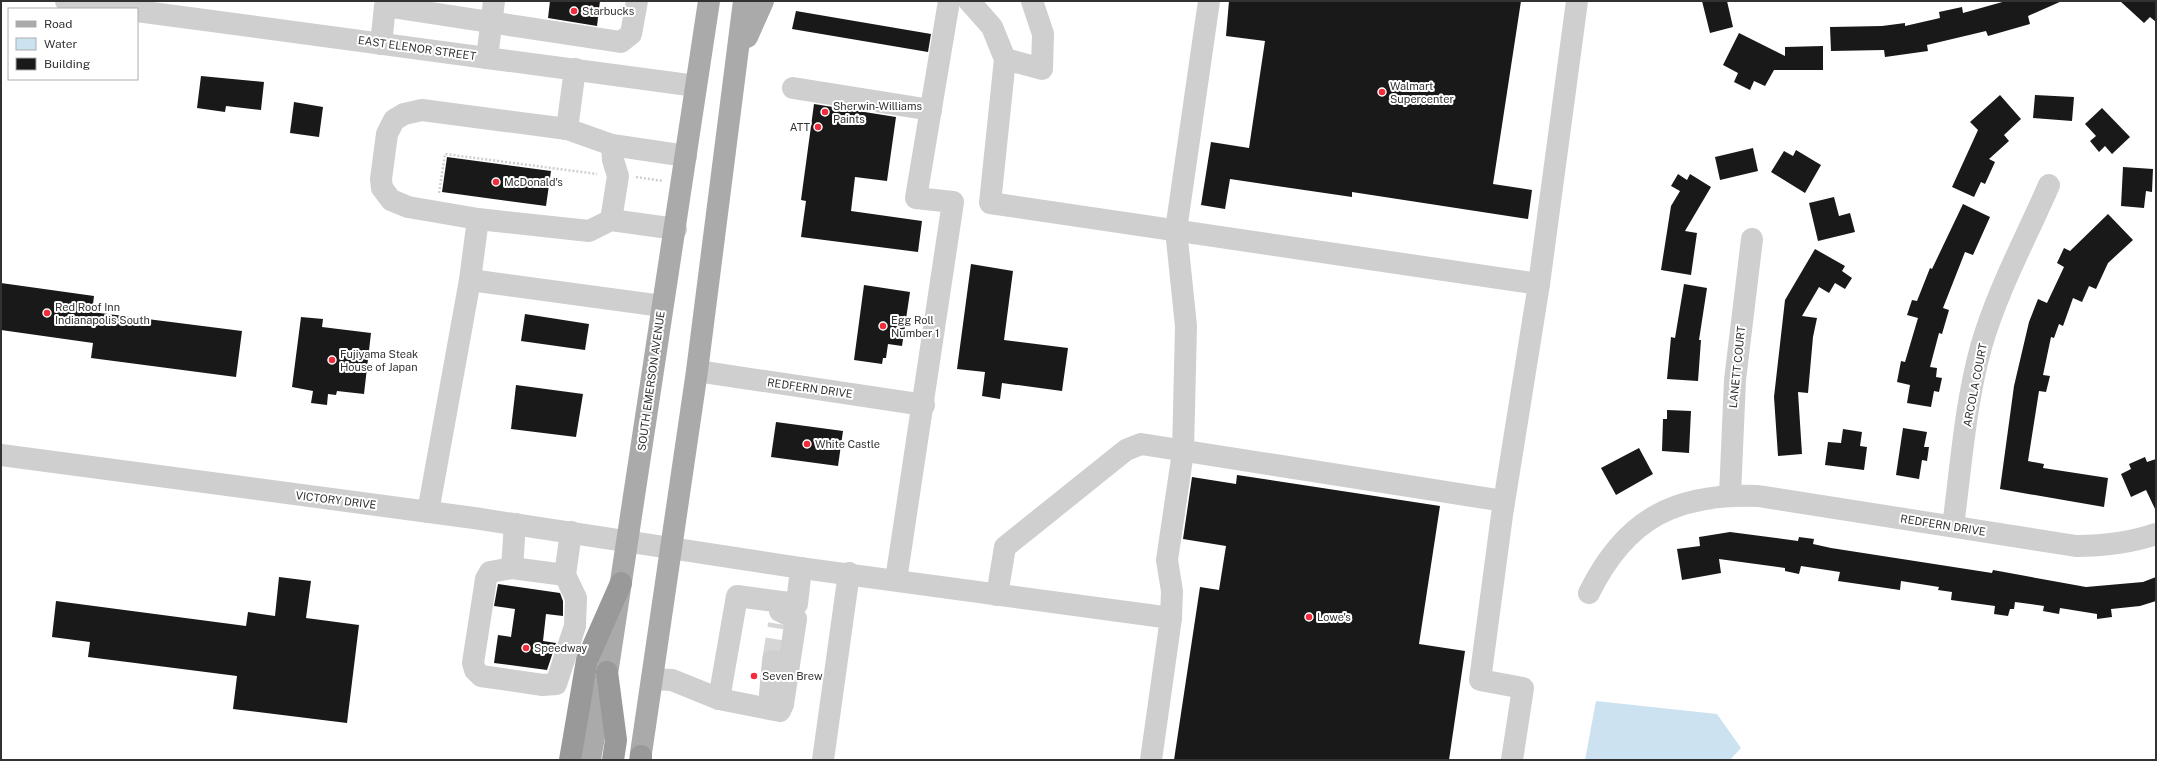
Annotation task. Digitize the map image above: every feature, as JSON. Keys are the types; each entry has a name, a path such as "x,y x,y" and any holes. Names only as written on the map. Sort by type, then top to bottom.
{"highway":[{"path":"570,760 587,660 621,583"},
{"path":"607,672 616,740 613,760"}],"main road":[{"name":"SOUTH EMERSON AVENUE","path":"590,760 607,672 621,583 662,306 676,229 709,1"},
{"path":"641,759 697,371 744,1"},
{"path":"737,58 762,1"}],"street":[{"path":"66,1 118,8"},
{"path":"487,58 494,1"},
{"path":"381,44 379,3 455,9 491,22 621,42 631,34 637,1"},
{"path":"896,580 924,405 953,202 916,198 949,1"},
{"path":"969,1 992,27 1005,59 990,203 1539,284"},
{"path":"1005,59 1042,69 1043,34 1032,1"},
{"path":"1151,760 1171,618 1172,591 1167,560 1183,452 1186,326 1176,230 1209,1"},
{"path":"1512,760 1523,688 1480,680 1504,501 1539,284 1577,1"},
{"name":"EAST ELENOR STREET","path":"138,11 696,86"},
{"path":"567,129 575,69"},
{"path":"793,88 931,110"},
{"path":"676,229 611,220 589,231 478,218 408,207 391,200 382,188 381,179 387,134 394,120 404,114 422,110 567,129 612,145 686,156"},
{"path":"611,220 618,176 613,160 612,145"},
{"name":"ARCOLA COURT","path":"1953,526 1968,410 1982,346 1995,306 2050,185"},
{"path":"428,512 470,280 478,218"},
{"name":"LANETT COURT","path":"1730,495 1734,380 1752,239"},
{"path":"470,280 662,306"},
{"name":"REDFERN DRIVE","path":"697,371 924,405"},
{"path":"997,595 1005,547 1126,450 1141,444 1183,452 1504,501"},
{"name":"VICTORY DRIVE","path":"1,455 515,524 627,540 800,568 850,573 997,595 1171,618"},
{"name":"REDFERN DRIVE","path":"1589,593 1608,558 1624,540 1642,525 1662,512 1691,501 1730,495 1758,496 2076,546 2100,546 2140,540 2156,534"},
{"path":"512,568 515,524"},
{"path":"565,575 512,568 490,572 486,579 473,663 475,670 481,676 544,685 556,684 575,626 576,598 565,575 571,532"},
{"path":"780,613 797,604 800,568"},
{"path":"824,760 850,573"},
{"path":"652,679 672,680 719,699 780,711 784,704 796,619 737,596 719,699"},
{"path":"575,626 607,672"},
{"path":"773,661 770,694 784,704"}],"path":[{"path":"439,194 445,154 667,181"}],"water":[{"path":"1596,701 1717,714 1741,748 1730,760 1585,760"}],"building":[{"name":"Starbucks","path":"550,1 600,1 597,26 548,18"},
{"name":"Walmart Supercenter","path":"1229,1 1521,1 1493,184 1532,190 1528,219 1352,192 1352,197 1230,179 1225,209 1201,205 1211,142 1249,148 1265,41 1226,36"},
{"path":"1702,1 1727,1 1733,27 1710,33"},
{"path":"2006,1 2062,1 2028,16 2030,24 1988,36 1986,31 1927,45 1928,51 1885,57 1884,50 1831,51 1830,27 1882,26 1905,23 1905,26 1940,18 1939,12 1962,7 1963,13"},
{"path":"2120,1 2156,1 2156,22 2150,17 2144,23"},
{"path":"796,11 931,34 928,52 792,29"},
{"path":"1739,33 1785,56 1785,47 1823,46 1823,70 1774,70 1765,86 1754,81 1750,90 1734,82 1738,73 1723,65"},
{"path":"201,76 264,82 261,110 226,106 225,112 197,108"},
{"path":"2000,95 2021,119 2004,135 2009,141 1989,159 1995,162 1985,184 1981,182 1974,197 1952,187 1978,130 1970,122"},
{"path":"2035,95 2074,97 2072,121 2033,118"},
{"path":"294,102 323,107 319,137 290,133"},
{"path":"814,104 896,117 887,181 855,177 851,211 922,221 918,252 801,237 806,201 801,200"},
{"path":"2102,108 2130,137 2112,154 2105,146 2099,152 2090,141 2096,136 2085,124"},
{"path":"1753,148 1758,171 1720,180 1715,157"},
{"path":"1796,150 1821,165 1805,193 1771,172 1784,151 1793,156"},
{"name":"McDonald's","path":"447,157 551,171 546,206 442,192"},
{"path":"2123,167 2153,169 2152,192 2146,191 2144,208 2121,206"},
{"path":"1678,174 1687,180 1690,174 1711,187 1685,231 1697,233 1691,275 1661,270 1671,206 1680,191 1671,186"},
{"path":"1834,197 1839,216 1850,213 1855,232 1818,241 1809,203"},
{"path":"1963,204 1990,217 1973,255 1965,252 1943,308 1949,310 1942,334 1939,333 1930,367 1937,368 1936,377 1942,378 1939,392 1934,391 1931,407 1907,403 1910,385 1897,382 1901,361 1905,362 1918,318 1907,315 1912,300 1917,301 1930,268 1932,269"},
{"path":"2108,214 2133,240 2108,263 2096,289 2089,286 2082,302 2073,298 2063,326 2059,324 2054,338 2051,337 2043,375 2050,376 2046,392 2039,391 2028,461 2044,464 2043,468 2108,478 2104,507 2000,489 2014,386 2029,322 2038,299 2047,303 2064,267 2057,263 2064,248 2070,251"},
{"path":"1815,249 1845,266 1842,271 1852,278 1845,289 1835,283 1829,293 1819,287 1802,316 1817,318 1813,337 1808,393 1798,392 1802,454 1778,456 1774,397 1785,300"},
{"path":"971,264 1013,271 1004,340 1068,348 1062,391 1002,383 1000,399 982,396 985,372 957,369"},
{"path":"1,283 94,296 92,312 242,331 236,377 91,358 93,343 1,330"},
{"path":"1684,284 1707,288 1699,340 1701,340 1698,381 1667,379 1671,337 1675,338"},
{"path":"864,285 910,292 902,346 888,344 886,358 883,358 882,364 854,360"},
{"path":"525,314 589,324 585,350 521,341"},
{"name":"Fujiyama Steak House of Japan","path":"301,317 323,319 322,327 371,333 364,394 337,391 336,395 328,394 327,405 311,403 313,391 292,387"},
{"path":"516,385 583,394 576,437 511,429"},
{"path":"1667,410 1691,411 1689,453 1662,451 1663,419 1667,419"},
{"name":"White Castle","path":"776,422 843,431 838,466 771,457"},
{"path":"1903,428 1927,432 1924,447 1929,447 1927,461 1922,460 1919,479 1896,475"},
{"path":"1843,429 1862,432 1860,446 1867,447 1864,470 1825,465 1828,442 1841,443"},
{"path":"1639,448 1653,474 1616,495 1601,468"},
{"path":"2145,457 2147,462 2156,459 2156,511 2146,490 2131,497 2121,474 2131,469 2129,464"},
{"name":"Lowe's","path":"1237,475 1440,506 1419,644 1465,651 1449,760 1174,760 1200,587 1219,590 1226,546 1183,539 1192,477 1236,484"},
{"path":"1730,532 1798,541 1799,537 1814,539 1813,544 1831,548 1992,573 1993,570 2086,587 2143,582 2156,577 2156,601 2140,606 2111,609 2112,617 2097,619 2097,614 2060,608 2059,614 2043,611 2044,606 2015,602 2014,609 2010,609 2008,616 1994,614 1995,606 1951,600 1952,592 1938,590 1939,587 1901,581 1900,590 1838,581 1840,572 1801,566 1799,574 1785,571 1785,568 1719,559 1721,573 1682,580 1677,549 1700,546 1699,537"},
{"path":"279,577 311,581 306,618 359,625 347,723 233,709 237,676 88,657 90,642 52,637 56,601 246,626 248,612 275,616"},
{"path":"498,584 560,593 563,601 563,616 546,614 543,641 556,643 547,670 494,663 498,635 511,637 515,609 494,606"}],"tunnel":[{"path":"773,661 779,624"}],"place":[{"name":"Starbucks","path":"574,11"},
{"name":"Walmart Supercenter","path":"1382,92"},
{"name":"Sherwin-Williams Paints","path":"825,112"},
{"name":"ATT","path":"818,127"},
{"name":"McDonald's","path":"496,182"},
{"name":"Red Roof Inn Indianapolis South","path":"47,313"},
{"name":"Egg Roll Number 1","path":"883,326"},
{"name":"Fujiyama Steak House of Japan","path":"332,360"},
{"name":"White Castle","path":"807,444"},
{"name":"Lowe's","path":"1309,617"},
{"name":"Speedway","path":"526,648"},
{"name":"Seven Brew","path":"754,676"}]}
